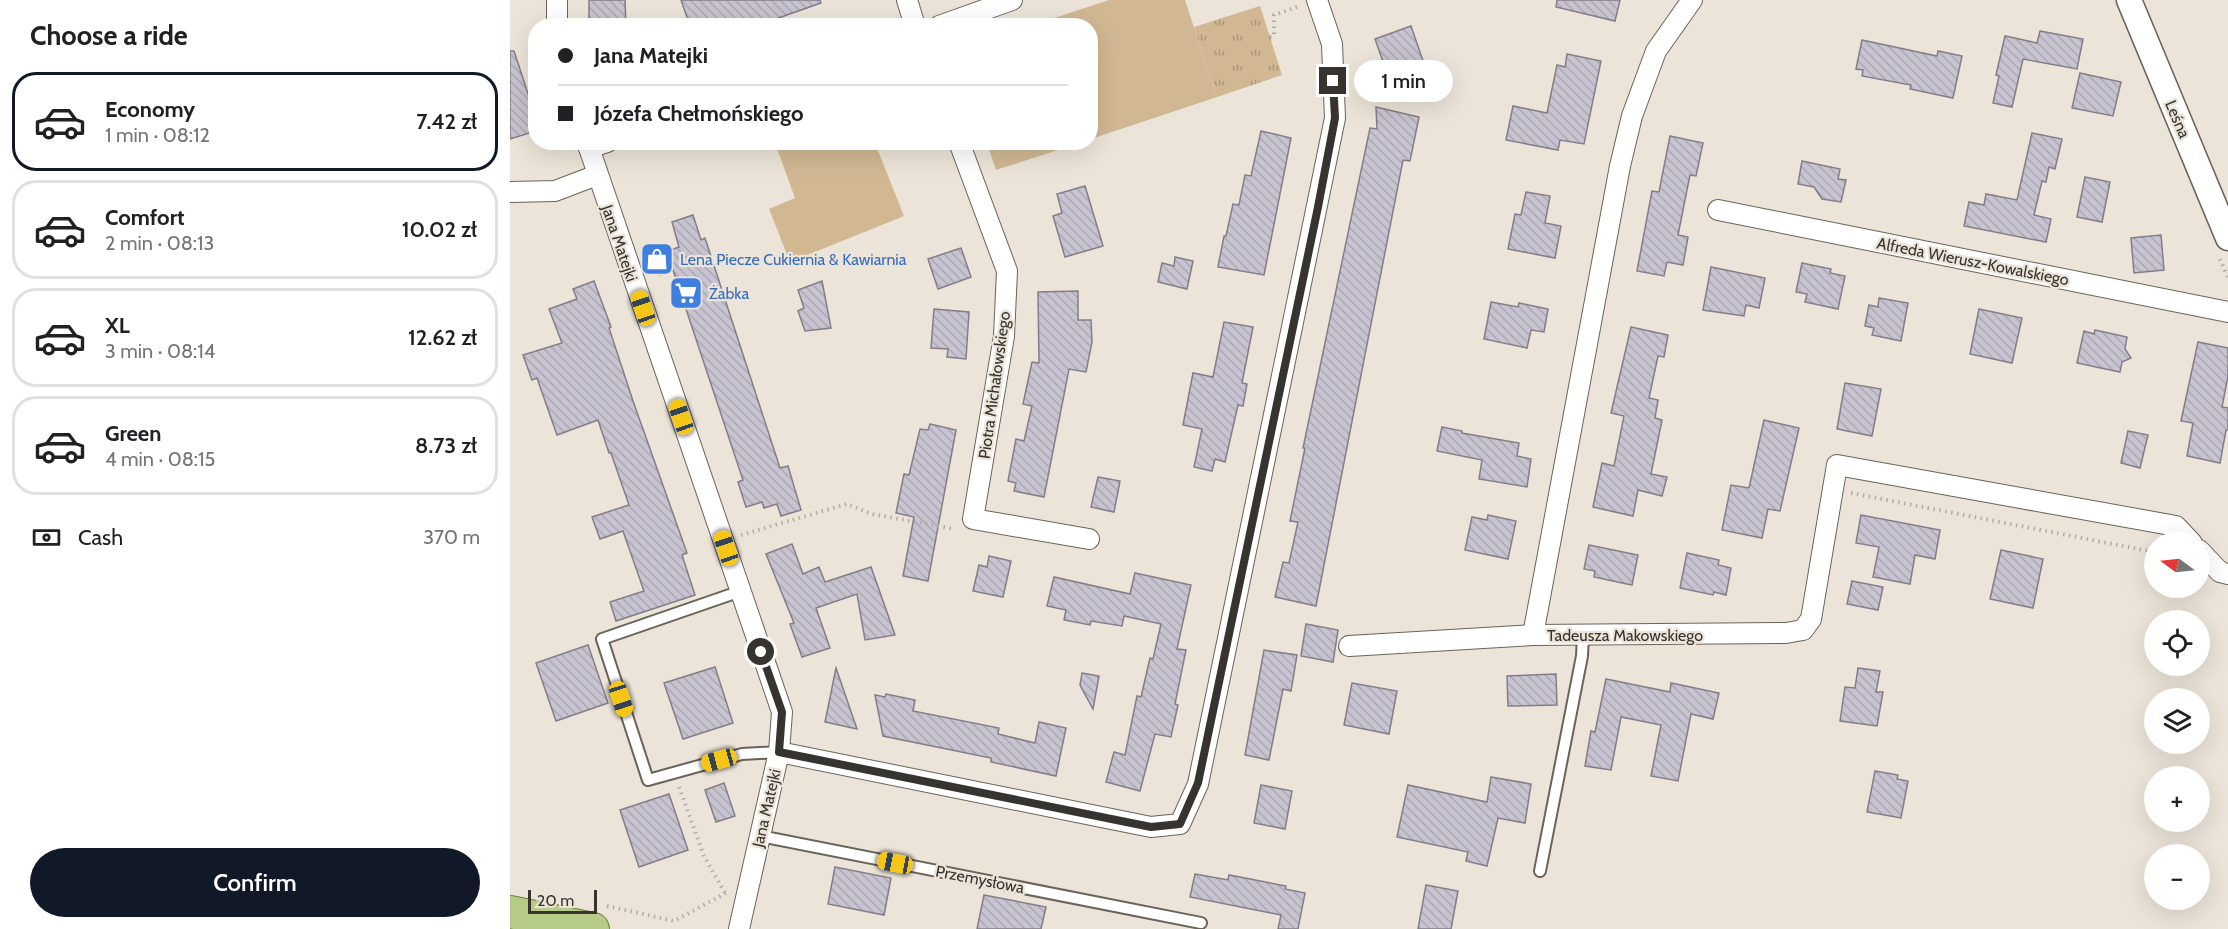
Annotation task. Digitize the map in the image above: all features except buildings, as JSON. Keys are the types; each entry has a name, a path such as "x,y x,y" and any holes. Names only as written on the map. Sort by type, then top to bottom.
{"main road":[{"path":"510,912 600,917"}],"street":[{"path":"557,0 557,18"},
{"path":"907,0 913,18"},
{"path":"961,18 1012,0"},
{"path":"779,752 1151,827 1180,824 1198,783 1335,118 1332,44 1317,0"},
{"name":"Tadeusza Makowskiego","path":"1692,0 1656,51 1632,116 1618,177 1533,635 1786,633 1803,630 1811,619 1837,465 2176,526 2182,532"},
{"name":"Leśna","path":"2129,0 2228,238"},
{"name":"Jana Matejki","path":"595,150 597,175 782,712 779,752 739,929"},
{"name":"Piotra Michałowskiego","path":"962,150 1007,271 1004,336 973,519"},
{"path":"510,192 555,191 597,175"},
{"name":"Alfreda Wierusz-Kowalskiego","path":"1718,210 2228,312"},
{"path":"973,519 1089,539"},
{"path":"2210,562 2220,572 2228,574"},
{"path":"1349,646 1533,635"}],"lane":[{"path":"741,591 602,639 648,780 742,754 779,752"},
{"path":"1540,871 1582,656 1583,635"},
{"name":"Przemysłowa","path":"760,836 1201,923"}],"path":[{"path":"1270,38 1274,36 1274,15 1317,0"},
{"path":"1847,493 2144,550"},
{"path":"738,536 847,504 872,514 962,531 973,519"},
{"path":"600,917 674,921 726,893 704,856 674,772"}],"green space":[{"path":"1109,0 1185,0 1217,97 1098,137 1098,18 1054,18"},
{"path":"1260,6 1282,75 1217,97 1194,27"},
{"path":"778,150 878,150 904,216 790,262 769,209 795,198"},
{"path":"990,150 1058,150 996,170"}],"place":[{"name":"Lena Piecze Cukiernia & Kawiarnia","path":"657,259"},
{"name":"Żabka","path":"686,293"}],"route":[{"path":"761,652 782,712 779,752 1151,827 1180,824 1198,783 1318,207 1335,118 1333,81"}]}
